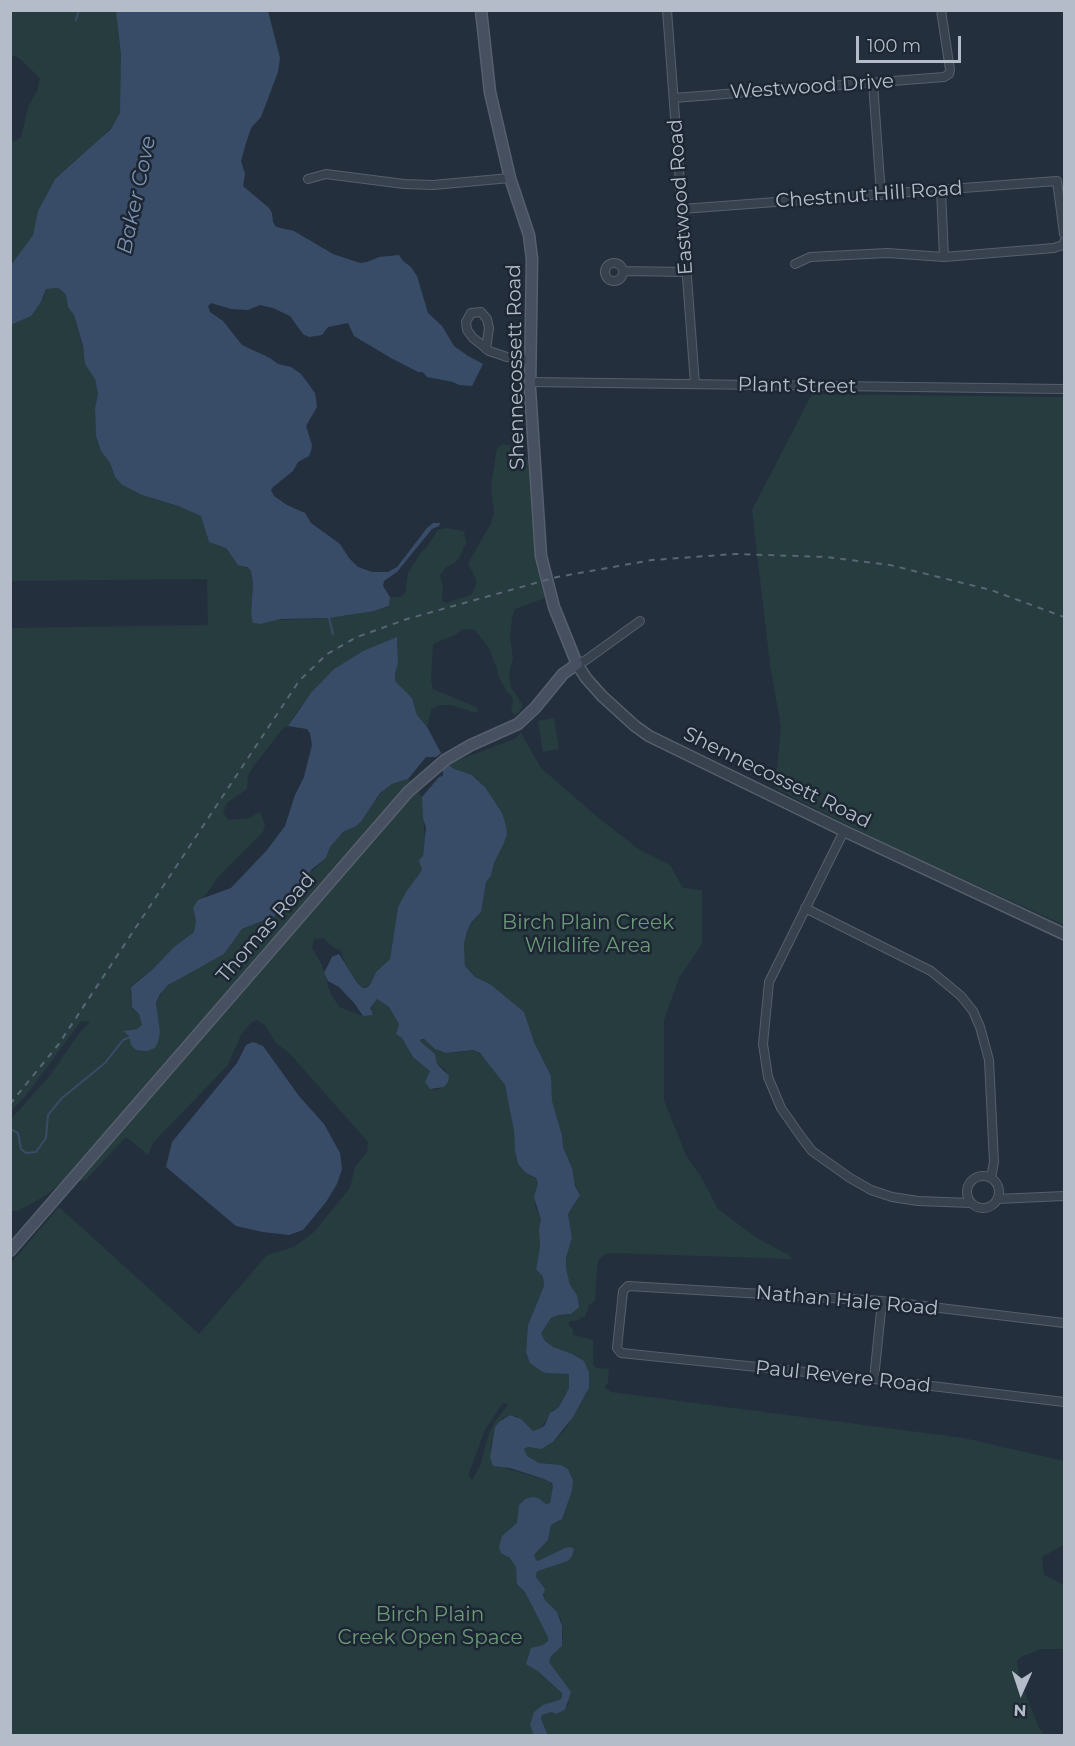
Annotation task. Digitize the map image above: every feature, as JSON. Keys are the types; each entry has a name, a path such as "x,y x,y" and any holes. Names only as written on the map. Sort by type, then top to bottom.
{"main road":[{"name":"Shennecossett Road","path":"481,10 490,92 510,178 529,235 532,260 530,382 543,563 554,607 577,664"},
{"name":"Thomas Road","path":"10,1251 408,792 443,761 471,745 518,724 535,708 563,674 577,664"}],"street":[{"name":"Eastwood Road","path":"667,10 695,384"},
{"name":"Westwood Drive","path":"674,98 944,77 949,74 950,70 941,10"},
{"path":"873,83 881,195"},
{"path":"308,179 326,174 393,183 433,185 510,178"},
{"name":"Chestnut Hill Road","path":"682,209 1057,181 1065,234"},
{"path":"941,190 944,257"},
{"path":"795,264 810,257 868,253 944,257 1054,248 1065,242"},
{"path":"623,272 686,272"},
{"path":"486,349 489,328 487,319 481,312 471,313 466,322 467,330 486,349 495,354 531,360"},
{"name":"Plant Street","path":"530,382 1065,389"},
{"path":"577,664 640,621"},
{"name":"Shennecossett Road","path":"577,664 602,696 649,736 844,831 1065,934"},
{"path":"844,831 769,982 766,998 764,1055 768,1077 781,1108 812,1151 850,1178 871,1190 892,1197 918,1201 971,1203 986,1208 997,1199 1065,1196"},
{"path":"805,908 932,971 961,996 973,1011 989,1060 994,1162 991,1178"},
{"path":"951,1202 966,1193 969,1184 976,1177 991,1178 998,1186 997,1199"},
{"path":"966,1193 971,1203"},
{"name":"Nathan Hale Road","path":"621,1353 617,1348 623,1291 628,1286 882,1301 1065,1323"},
{"path":"874,1379 882,1301"},
{"name":"Paul Revere Road","path":"621,1353 874,1379 1065,1402"}],"green space":[{"path":"10,11 116,11 121,55 121,109 117,121 55,179 38,211 33,235 11,265 11,142 19,139 22,134 28,107 37,91 40,78 19,58 11,55"},
{"name":"Birch Plain Creek Open Space","path":"58,288 66,295 68,307 74,315 98,394 95,408 96,436 115,477 122,485 142,495 201,516 208,539 226,548 234,560 251,571 253,584 251,614 273,620 317,619 389,607 390,597 401,597 405,593 408,573 421,552 438,530 446,528 464,531 466,543 459,558 446,567 440,575 443,586 442,601 446,603 471,595 477,582 468,563 491,523 494,513 491,486 497,448 504,444 516,447 526,456 533,533 545,598 515,609 512,618 510,638 513,658 509,673 511,687 523,705 519,712 514,715 511,710 512,696 507,692 498,675 488,647 475,630 463,629 433,644 431,680 433,689 476,707 478,711 475,713 452,705 439,705 431,709 427,727 417,715 413,700 395,681 398,641 363,651 334,669 301,706 287,727 284,727 253,767 248,776 247,789 227,803 223,813 229,820 249,818 260,812 265,825 263,832 219,876 204,897 196,903 193,911 196,921 194,932 132,985 130,992 132,1007 139,1014 142,1025 137,1029 123,1031 129,1036 131,1042 160,1032 156,1007 164,989 176,979 224,954 242,929 277,915 303,896 309,874 326,858 330,847 339,836 349,828 356,826 384,789 408,779 422,797 425,841 423,856 420,860 422,870 398,907 390,959 376,972 370,985 364,988 357,983 341,951 323,938 314,939 312,948 322,965 330,992 339,1007 363,1016 377,999 389,1007 399,1024 396,1033 402,1038 413,1057 429,1069 430,1074 427,1079 433,1090 441,1089 446,1070 437,1064 435,1054 420,1041 421,1039 440,1052 474,1050 484,1057 505,1085 514,1131 516,1158 526,1173 535,1178 538,1183 535,1206 541,1220 536,1269 543,1277 544,1286 528,1325 526,1353 527,1358 553,1373 569,1374 569,1388 559,1407 553,1410 541,1428 533,1431 516,1416 510,1415 503,1418 495,1427 490,1451 505,1468 549,1481 553,1486 550,1503 546,1504 532,1497 525,1499 519,1505 526,1559 554,1628 543,1656 567,1697 540,1710 543,1735 11,1735 11,1263 59,1207 199,1334 267,1255 294,1247 314,1232 350,1188 355,1167 367,1152 368,1142 289,1053 276,1043 265,1025 256,1020 241,1035 228,1065 153,1143 148,1155 126,1137 86,1180 59,1185 18,1211 11,1211 11,1119 48,1078 80,1032 90,1022 81,1021 28,1093 11,1111 11,628 208,625 207,579 11,581 11,325 29,317 44,297 46,289","holes":["503,1403 509,1404 489,1433 480,1466 472,1480 468,1475 485,1430"]},
{"path":"812,394 1064,397 1064,925 888,845 775,788 781,727 770,665 752,510"},
{"path":"554,718 559,749 543,752 538,721"},
{"name":"Birch Plain Creek Wildlife Area","path":"521,733 541,768 640,850 670,865 683,888 702,890 702,944 679,978 664,1020 664,1100 686,1155 703,1180 718,1209 757,1238 789,1255 792,1259 606,1254 599,1259 597,1267 595,1301 590,1304 585,1316 576,1321 570,1321 568,1324 573,1330 573,1335 593,1340 593,1365 597,1368 609,1369 608,1383 604,1387 611,1392 964,1438 1064,1461 1064,1545 1042,1557 1044,1575 1064,1585 1064,1649 1041,1649 1017,1661 1020,1680 1038,1726 1044,1735 548,1735 541,1719 542,1715 551,1712 556,1714 565,1710 569,1703 561,1679 549,1662 551,1656 562,1646 561,1619 545,1600 543,1586 536,1577 536,1573 568,1561 562,1551 538,1561 535,1560 534,1555 548,1540 551,1525 563,1516 572,1491 573,1480 568,1469 561,1465 539,1463 527,1456 524,1449 541,1448 553,1442 563,1432 587,1393 576,1356 553,1347 545,1341 541,1333 551,1318 568,1315 577,1295 570,1285 566,1258 572,1240 568,1214 579,1192 563,1147 562,1135 552,1101 551,1076 534,1042 524,1012 490,984 475,977 465,966 464,944 468,928 481,912 486,882 491,876 494,863 507,835 485,787 476,777 454,769 448,764 514,739"}],"water":[{"name":"Baker Cove","path":"116,11 268,11 280,58 278,72 261,117 251,128 246,143 241,161 245,174 243,186 269,208 276,227 294,231 333,254 360,263 379,257 399,255 417,276 428,313 442,326 454,346 483,364 472,386 459,385 427,377 423,372 418,372 391,358 354,336 348,323 328,327 322,335 309,337 303,334 290,316 273,308 260,305 248,310 231,309 211,303 208,306 210,312 223,321 242,345 278,364 291,367 301,374 315,393 317,407 306,426 312,445 311,451 309,456 298,462 293,471 273,487 271,490 274,496 305,513 311,523 340,544 358,567 372,572 388,572 397,567 427,528 433,523 440,523 432,529 397,572 384,581 383,586 390,597 389,606 374,611 329,618 281,619 260,624 253,623 251,571 247,567 238,565 226,548 209,542 201,516 142,495 122,485 115,477 96,436 95,408 98,394 95,379 85,364 83,346 74,315 68,307 66,295 58,288 46,289 41,302 31,316 11,325 11,265 33,235 38,211 55,179 111,129 120,113 121,55"},
{"path":"397,637 398,664 395,681 412,698 417,715 427,727 441,753 436,757 426,757 408,779 392,784 380,793 362,820 356,826 343,832 330,847 326,858 311,870 303,896 277,915 242,929 224,954 168,985 156,1003 160,1032 158,1042 155,1048 147,1051 136,1050 131,1045 129,1036 123,1031 137,1029 142,1025 139,1014 132,1007 131,987 153,969 174,947 194,932 196,921 193,908 198,900 231,888 267,850 285,826 295,795 304,777 312,745 307,729 288,726 311,693 334,669 363,651"},
{"path":"448,764 454,769 472,775 485,787 502,813 507,835 494,863 491,876 486,882 481,912 467,931 464,944 465,966 475,977 490,984 524,1012 534,1042 551,1076 552,1101 562,1135 563,1147 580,1195 568,1214 572,1238 566,1258 570,1285 577,1295 579,1307 571,1314 551,1318 541,1333 545,1341 553,1347 584,1361 589,1373 589,1388 573,1417 553,1442 541,1449 528,1447 524,1449 527,1456 539,1463 561,1465 568,1469 573,1480 572,1491 562,1519 551,1525 548,1540 534,1555 538,1561 565,1548 574,1549 568,1561 536,1573 536,1577 545,1589 543,1595 545,1600 557,1612 562,1626 562,1646 551,1656 549,1662 571,1692 565,1710 556,1714 551,1712 542,1715 541,1719 548,1735 534,1735 530,1725 534,1712 543,1705 562,1698 562,1693 539,1672 526,1664 531,1648 543,1645 548,1641 548,1637 525,1592 517,1584 516,1567 510,1558 501,1553 499,1547 502,1536 517,1523 519,1505 525,1499 532,1497 546,1504 550,1503 553,1486 544,1479 510,1468 493,1466 490,1457 495,1427 499,1422 510,1415 521,1419 533,1431 541,1428 545,1425 550,1413 559,1407 569,1388 569,1374 541,1371 530,1363 526,1353 528,1325 544,1286 543,1277 536,1269 541,1220 534,1197 538,1183 536,1178 526,1173 518,1164 505,1085 480,1053 473,1050 446,1053 435,1049 421,1039 420,1041 435,1054 437,1064 449,1076 444,1087 430,1089 425,1082 430,1071 413,1057 402,1038 396,1034 399,1024 389,1007 377,999 370,1008 373,1015 363,1016 339,987 328,981 324,973 332,957 339,954 357,983 366,988 370,985 376,972 390,959 398,907 422,870 419,860 423,856 426,828 422,797 439,777 443,776 443,767"},
{"path":"253,1042 263,1046 299,1096 324,1124 340,1153 342,1169 337,1184 326,1202 303,1230 289,1235 236,1226 166,1167 172,1142 237,1063 246,1045"}],"waterway":[{"path":"76,20 79,10"},
{"path":"329,618 333,634"},
{"path":"10,1129 18,1133 21,1149 26,1153 36,1152 46,1138 48,1115 52,1110 62,1098 105,1063 123,1040 130,1037"}],"railway":[{"path":"10,1104 58,1045 299,681 327,654 357,637 407,619 557,577 652,560 735,554 827,557 890,565 991,590 1064,617"}]}
